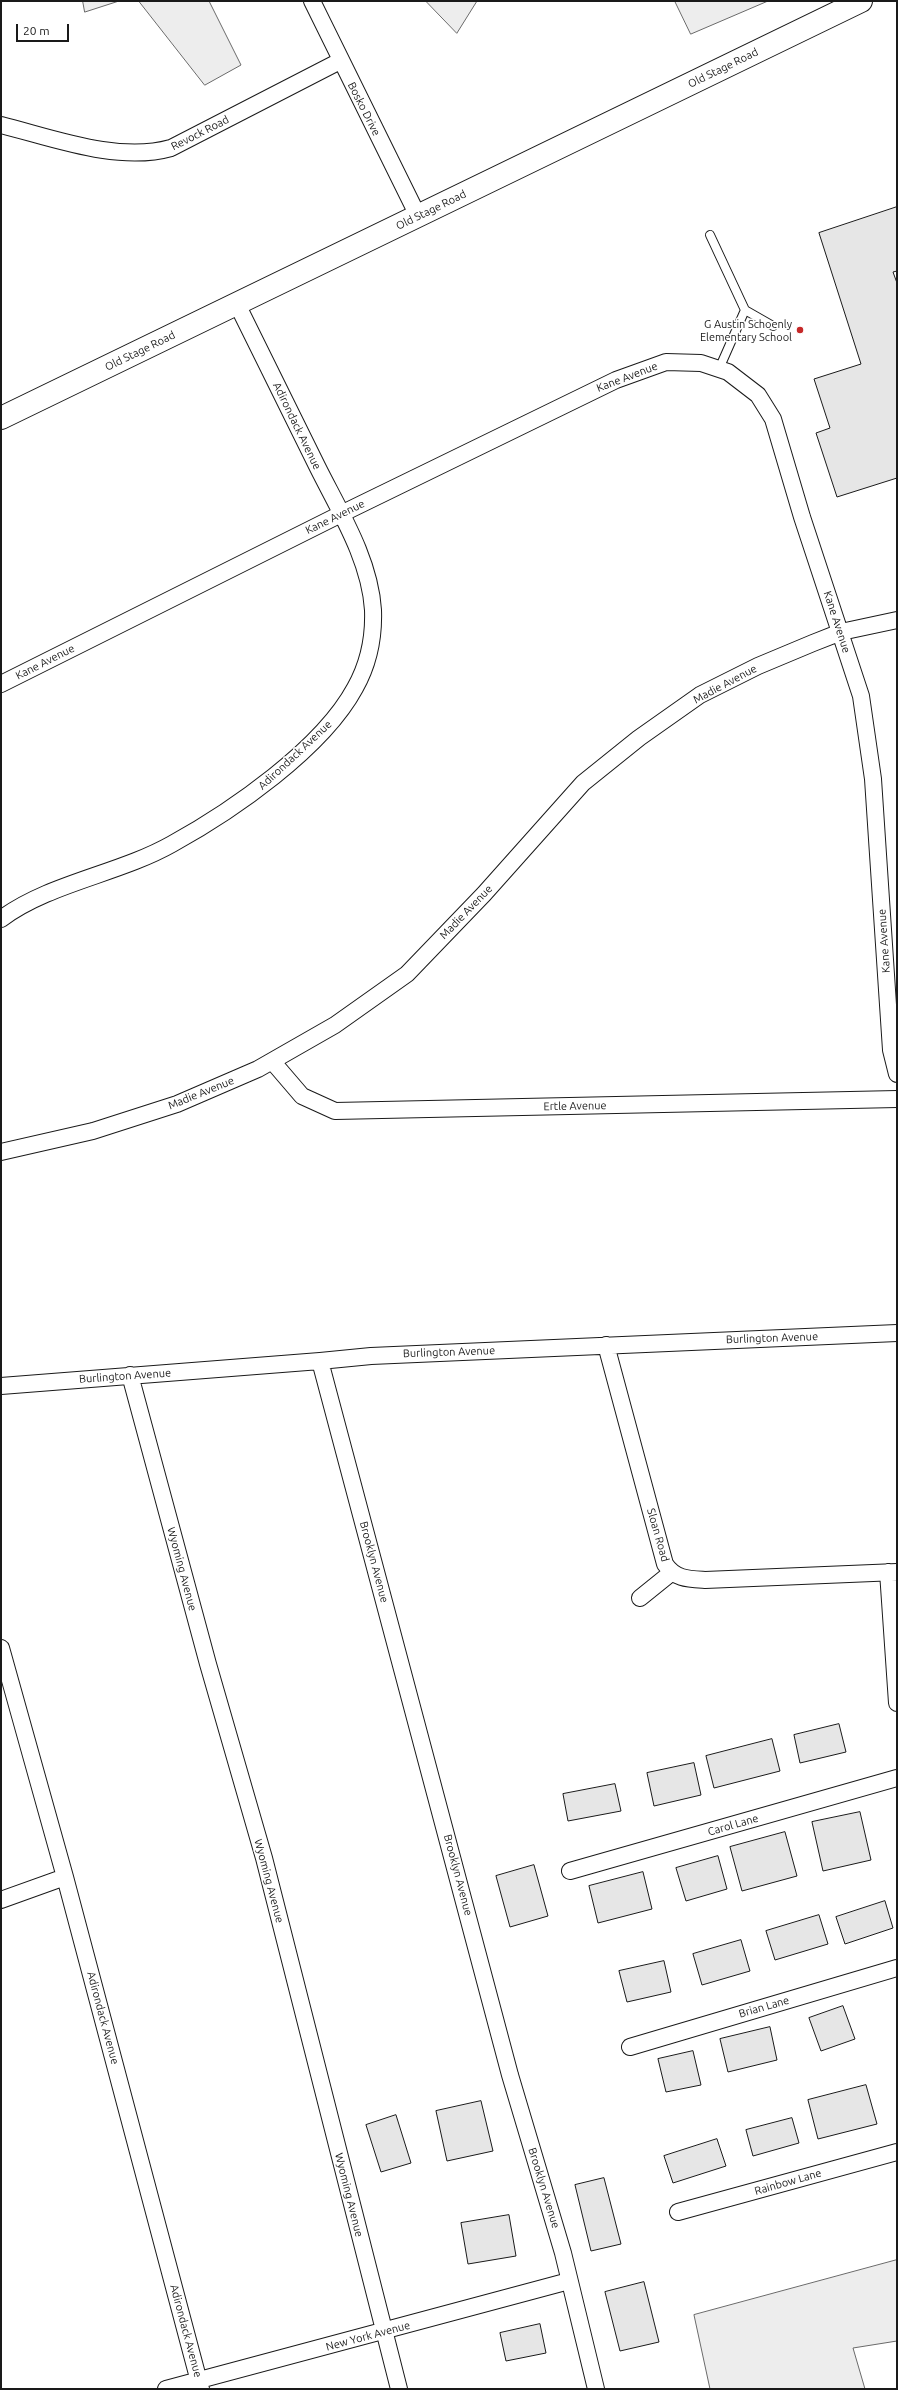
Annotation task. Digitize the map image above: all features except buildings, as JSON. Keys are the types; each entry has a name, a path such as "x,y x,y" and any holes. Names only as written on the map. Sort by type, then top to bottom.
{"main road":[{"name":"Old Stage Road","path":"1,418 861,1"}],"street":[{"name":"Bosko Drive","path":"312,1 340,61 418,216"},
{"name":"Revock Road","path":"1,125 102,150 126,153 154,153 171,148 340,61"},
{"name":"Adirondack Avenue","path":"1,919 36,898 116,870 170,846 222,815 270,780 338,714 362,673 371,642 373,611 368,579 341,514 237,304"},
{"name":"Kane Avenue","path":"1,684 341,514 616,380 666,362 701,363 728,372 758,395 773,419 802,517 861,696 873,779 891,1050 897,1074"},
{"name":"Madie Avenue","path":"1,1152 93,1130 177,1104 272,1061 335,1025 407,974 484,894 583,783 639,738 700,695 758,666 841,632 897,620"},
{"name":"Ertle Avenue","path":"272,1061 302,1096 335,1111 897,1099"},
{"name":"Burlington Avenue","path":"1,1386 130,1375 320,1362 371,1356 897,1333"},
{"name":"Sloan Road","path":"606,1345 665,1564 671,1573 683,1579 705,1580 892,1572"},
{"name":"Brooklyn Avenue","path":"320,1362 510,2075 562,2248 596,2389"},
{"name":"Wyoming Avenue","path":"130,1375 208,1664 264,1858 398,2389"},
{"path":"892,1572 897,1704"},
{"path":"640,1598 671,1573"},
{"name":"Adirondack Avenue","path":"1,1648 65,1876 200,2384"},
{"name":"Carol Lane","path":"570,1871 897,1778"},
{"path":"1,1900 65,1876"},
{"name":"Brian Lane","path":"630,2047 897,1968"},
{"name":"Rainbow Lane","path":"678,2212 897,2152"},
{"name":"New York Avenue","path":"166,2389 200,2384 569,2281"}],"lane":[{"path":"710,235 745,310 772,326"},
{"path":"719,369 745,310"}],"shaded area":[{"path":"83,1 119,1 85,12"},
{"path":"139,1 209,1 241,65 205,85"},
{"path":"426,1 477,1 457,33"},
{"path":"675,1 768,1 691,34"},
{"path":"897,2260 897,2341 853,2348 865,2389 710,2389 694,2315"}],"place":[{"name":"G Austin Schoenly Elementary School","path":"800,330"}]}
